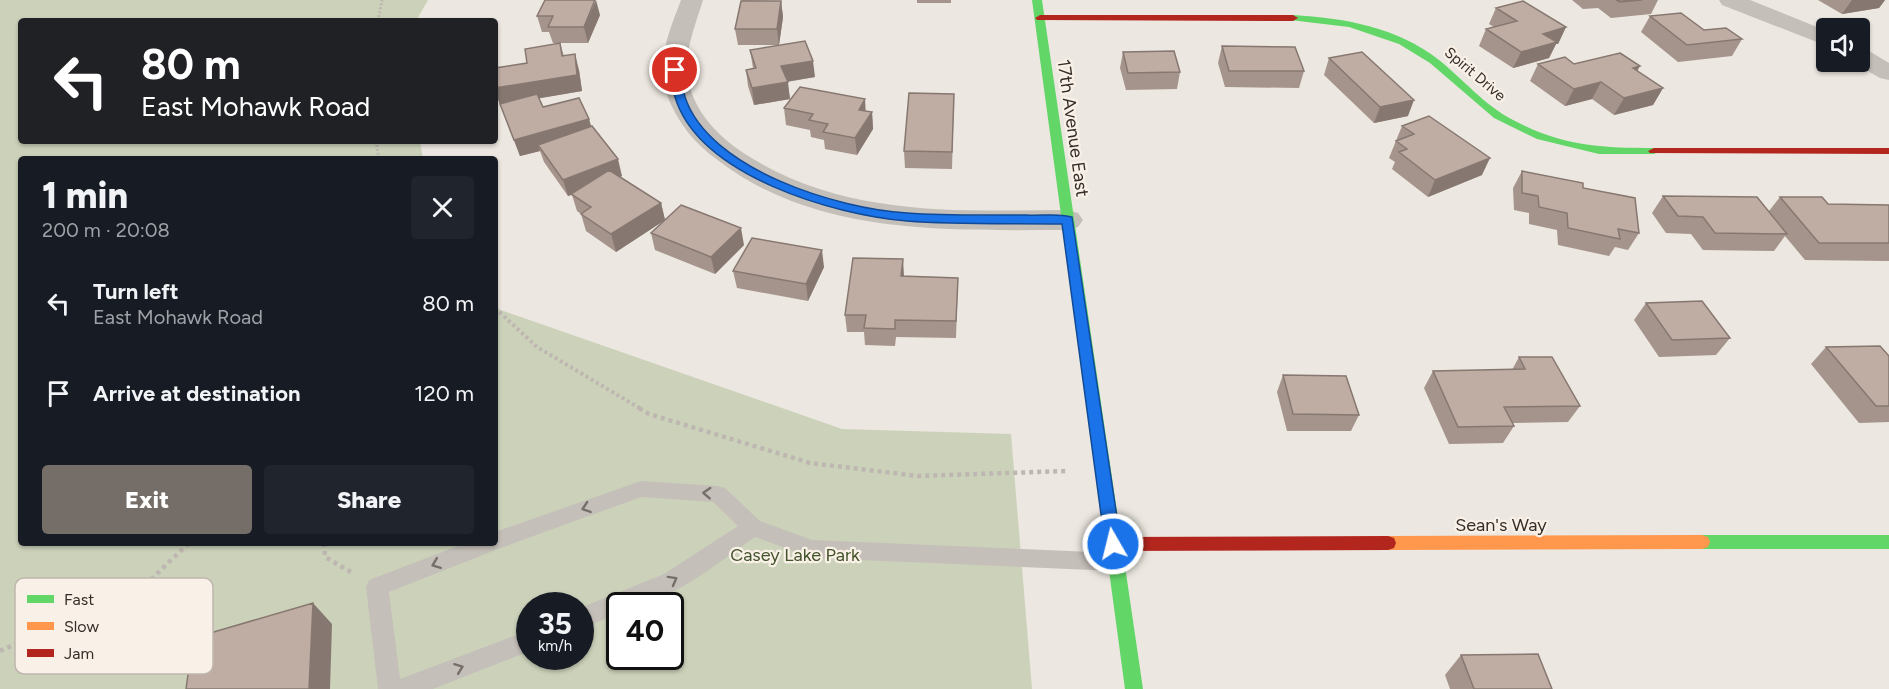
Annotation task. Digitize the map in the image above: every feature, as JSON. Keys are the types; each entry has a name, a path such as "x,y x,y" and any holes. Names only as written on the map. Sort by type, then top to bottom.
{"street":[{"path":"692,0 678,43 675,70 680,98 693,121 711,142 737,163 769,181 806,196 860,211 956,220 1068,220"},
{"name":"17th Avenue East","path":"1037,0 1134,689"},
{"path":"1730,0 1816,35"},
{"name":"Spirit Drive","path":"1040,18 1296,18 1356,26 1385,34 1426,56 1441,66 1482,105 1508,122 1551,140 1599,151 1889,151"},
{"path":"1870,62 1889,73"},
{"name":"Sean's Way","path":"1115,553 1889,542"}],"lane":[{"path":"498,540 642,489 718,494 753,527 812,549 1115,553"},
{"path":"594,613 672,581 753,527"},
{"path":"390,689 377,586 482,546"},
{"path":"404,689 516,645"}],"path":[{"path":"379,18 382,0"},
{"path":"498,311 537,347 649,414 810,463 918,476 1103,470"},
{"path":"152,578 186,546"},
{"path":"324,546 325,557 377,586"},
{"path":"0,651 15,644"}],"green space":[{"name":"Casey Lake Park","path":"0,0 428,0 418,18 18,18 18,144 420,144 422,156 18,156 18,546 498,546 498,309 842,429 1011,434 1032,689 0,689"}],"building":[{"path":"545,0 595,0 584,27 548,27 553,16 537,16"},
{"path":"1616,0 1642,0 1620,2"},
{"path":"741,1 781,1 777,29 735,29"},
{"path":"1523,1 1566,27 1543,34 1557,42 1521,52 1486,29 1517,21 1496,8"},
{"path":"1681,13 1704,30 1726,28 1742,39 1687,45 1650,16"},
{"path":"805,41 813,61 781,66 788,82 752,88 746,70 756,68 750,50"},
{"path":"560,43 562,56 575,54 577,75 498,88 498,68 527,63 525,49"},
{"path":"1222,46 1295,47 1304,71 1229,71"},
{"path":"1174,51 1180,72 1128,73 1123,52"},
{"path":"1362,52 1414,100 1380,107 1329,58"},
{"path":"1620,53 1640,66 1633,68 1663,88 1624,98 1601,82 1574,89 1538,64 1565,57 1574,64"},
{"path":"800,87 865,99 859,110 872,112 855,138 823,132 828,124 809,120 813,114 784,108"},
{"path":"909,93 954,94 952,152 904,151"},
{"path":"537,94 543,107 579,98 589,119 514,140 500,104"},
{"path":"1429,116 1490,158 1435,180 1399,152 1407,149 1396,141 1414,134 1402,126"},
{"path":"592,126 618,159 563,180 538,145"},
{"path":"609,170 661,203 611,234 581,214 591,207 571,194"},
{"path":"1522,171 1583,183 1583,188 1635,198 1639,233 1618,229 1620,239 1568,228 1567,213 1539,207 1538,196 1522,193"},
{"path":"1663,196 1757,197 1787,234 1715,233 1703,217 1678,216"},
{"path":"1780,197 1822,197 1828,204 1889,205 1889,243 1819,243"},
{"path":"681,205 741,228 711,257 651,233"},
{"path":"752,238 822,250 806,284 733,271"},
{"path":"853,258 903,259 901,276 958,278 956,321 895,320 895,329 864,328 866,315 845,315"},
{"path":"1702,301 1730,338 1672,340 1646,303"},
{"path":"1880,346 1889,356 1889,406 1876,406 1826,347"},
{"path":"1519,357 1552,357 1580,406 1504,407 1514,426 1458,427 1433,371 1525,369"},
{"path":"1283,375 1346,376 1359,415 1293,414"},
{"path":"313,603 309,689 186,689 188,674 213,674 213,632"},
{"path":"1538,654 1552,689 1474,689 1461,655"}],"traffic: fast":[{"path":"1037,0 1134,689"},
{"path":"1293,18 1349,24 1402,41 1434,61 1498,116 1541,136 1564,144 1599,151 1654,151"},
{"path":"1702,542 1889,542"}],"traffic: slow":[{"path":"1388,543 1702,542"}],"traffic: jam":[{"path":"1040,18 1293,18"},
{"path":"1654,151 1889,151"},
{"path":"1113,544 1388,543"}],"route":[{"path":"675,70 680,98 693,121 711,142 737,163 769,181 806,196 860,211 907,217 956,220 1068,220 1113,544"}]}
